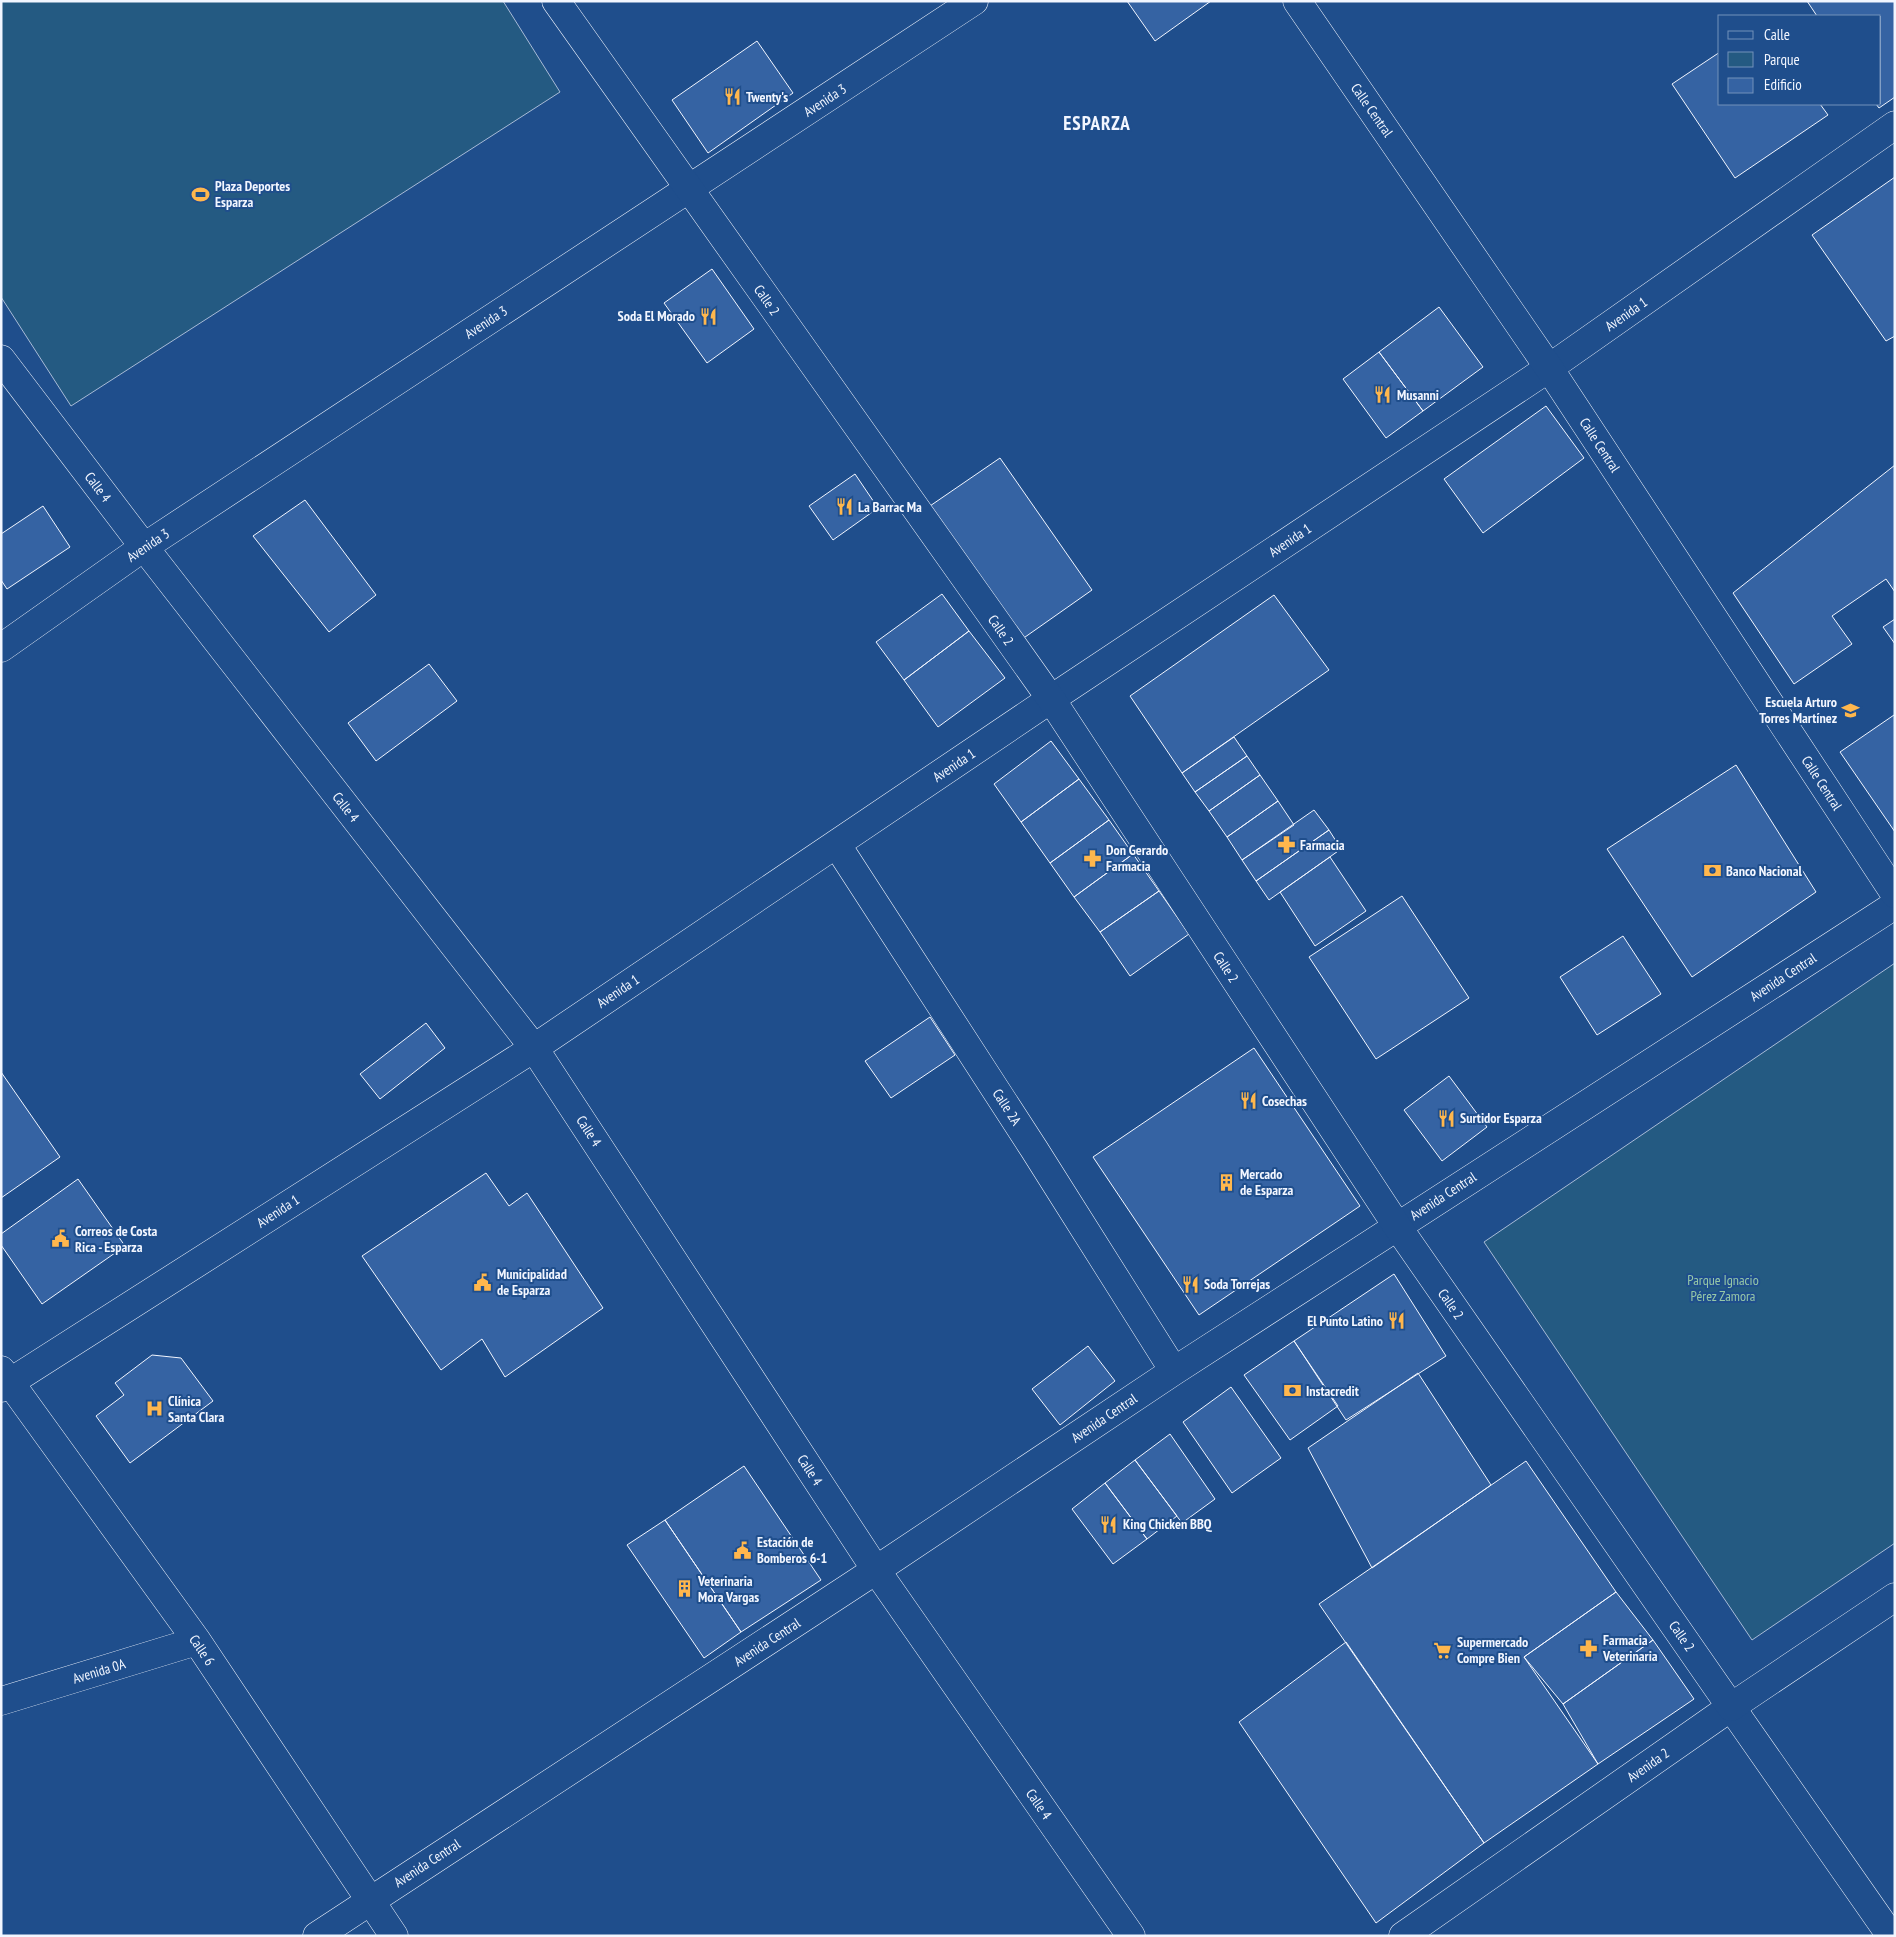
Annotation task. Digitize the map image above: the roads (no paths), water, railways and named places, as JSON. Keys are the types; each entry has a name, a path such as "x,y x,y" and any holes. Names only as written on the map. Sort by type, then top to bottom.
{"street":[{"name":"Calle 2","path":"556,1 1051,699 1397,1226 1891,1936"},
{"name":"Avenida 3","path":"1,648 144,547 974,1"},
{"name":"Calle Central","path":"1297,1 1549,368 1895,894"},
{"name":"Avenida 1","path":"4,1380 534,1048 1051,699 1549,368 1895,125"},
{"name":"Calle 4","path":"1,359 144,547 534,1048 876,1570 1131,1936"},
{"name":"Calle 2A","path":"837,844 1034,1148 1174,1371"},
{"name":"Avenida Central","path":"317,1936 876,1570 1174,1371 1895,905"},
{"name":"Calle 6","path":"4,1380 197,1641 394,1936"},
{"name":"Avenida 2","path":"1403,1936 1731,1707 1895,1597"},
{"name":"Avenida 0A","path":"1,1701 197,1641"}],"place":[{"name":"Twenty's","path":"732,97"},
{"name":"Plaza Deportes Esparza","path":"201,194"},
{"name":"Soda El Morado","path":"709,316"},
{"name":"Musanni","path":"1383,395"},
{"name":"La Barrac Ma","path":"844,507"},
{"name":"Escuela Arturo Torres Martínez","path":"1851,710"},
{"name":"Farmacia","path":"1286,845"},
{"name":"Don Gerardo Farmacia","path":"1092,858"},
{"name":"Banco Nacional","path":"1712,871"},
{"name":"Cosechas","path":"1248,1101"},
{"name":"Surtidor Esparza","path":"1446,1118"},
{"name":"Mercado de Esparza","path":"1226,1182"},
{"name":"Correos de Costa Rica - Esparza","path":"61,1239"},
{"name":"Municipalidad de Esparza","path":"483,1282"},
{"name":"Soda Torrejas","path":"1190,1284"},
{"name":"El Punto Latino","path":"1397,1321"},
{"name":"Instacredit","path":"1292,1391"},
{"name":"Clínica Santa Clara","path":"154,1409"},
{"name":"King Chicken BBQ","path":"1109,1524"},
{"name":"Estación de Bomberos 6-1","path":"743,1550"},
{"name":"Veterinaria Mora Vargas","path":"684,1589"},
{"name":"Farmacia Veterinaria","path":"1589,1648"},
{"name":"Supermercado Compre Bien","path":"1443,1650"}],"district":[{"name":"ESPARZA","path":"1097,123"}],"park label":[{"name":"Parque Ignacio Pérez Zamora","path":"1723,1288"}]}
